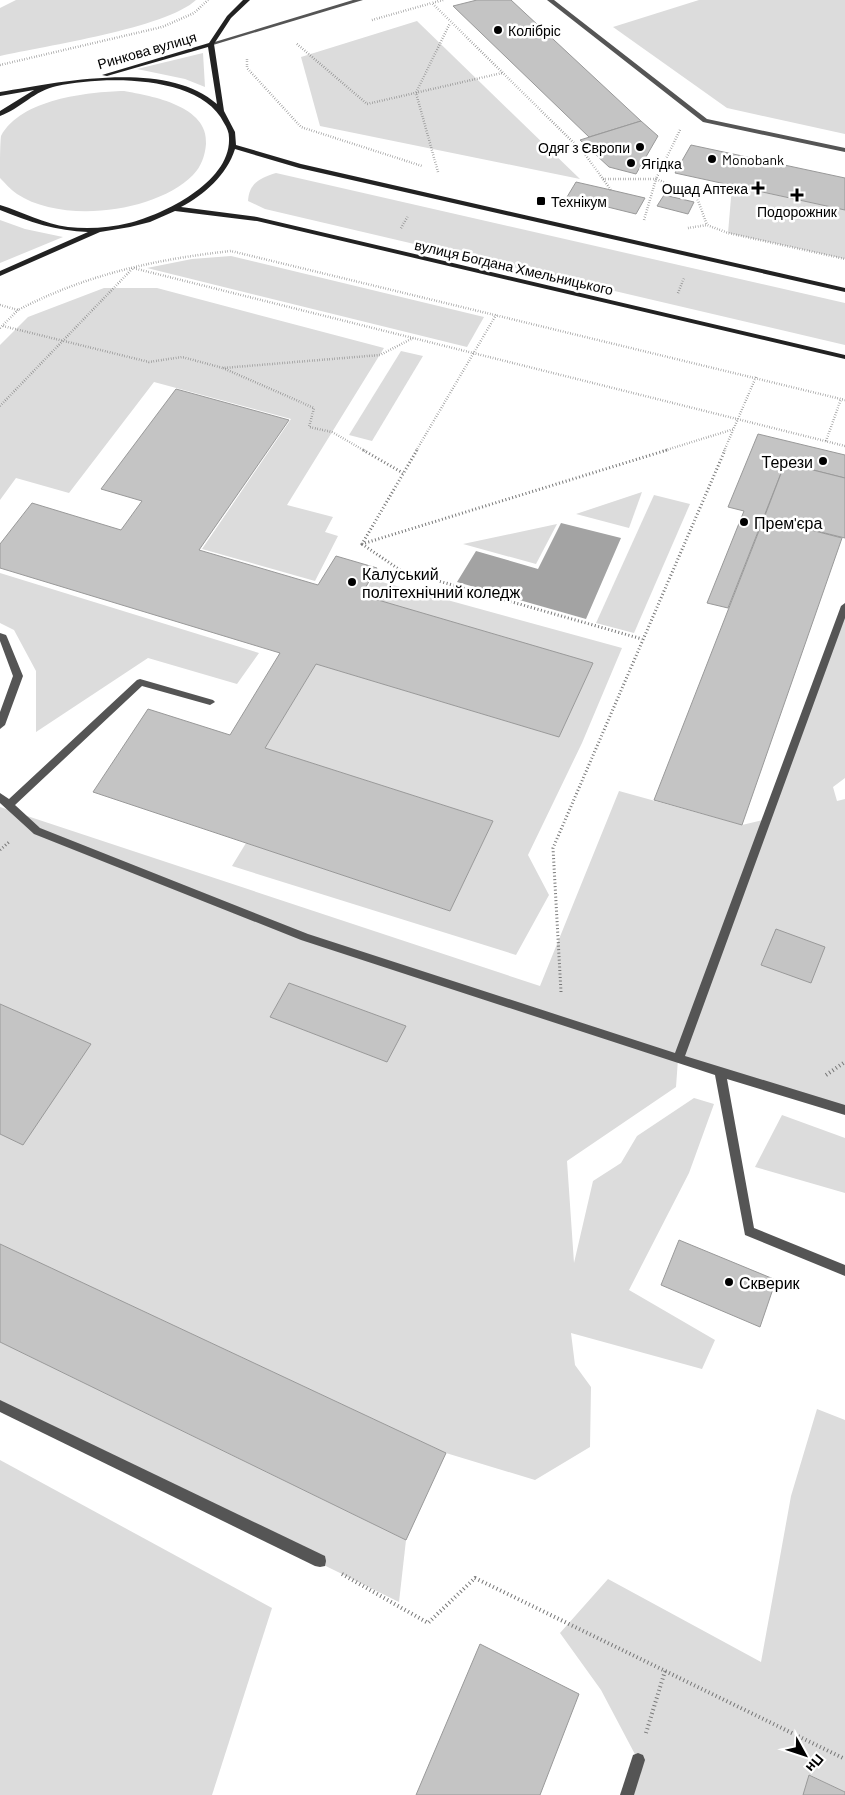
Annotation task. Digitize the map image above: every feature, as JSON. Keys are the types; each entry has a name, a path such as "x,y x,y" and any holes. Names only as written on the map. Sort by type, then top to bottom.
{"street":[{"name":"Ринкова вулиця","path":"92,79 211,44 229,17 247,0"},
{"path":"0,208 49,225 70,229 102,229 145,220 176,209 202,192 223,170 232,146 232,132 221,111 211,44 360,0"},
{"path":"550,0 705,121 845,150"},
{"path":"0,94 92,79 134,78 168,84 201,95 221,111"},
{"path":"0,114 49,86"},
{"path":"232,146 299,166 845,290"},
{"name":"вулиця Богдана Хмельницького","path":"176,209 257,219 845,357"},
{"path":"0,274 102,229"},
{"path":"678,1059 845,606"},
{"path":"0,636 3,637 18,676 0,725"},
{"path":"9,805 140,682 210,702"},
{"path":"0,797 37,831 305,937 678,1059 845,1110"},
{"path":"720,1072 750,1231 845,1271"},
{"path":"0,1406 320,1561"},
{"path":"627,1795 638,1760"}],"path":[{"path":"0,65 162,27 194,13 209,0"},
{"path":"368,22 443,0"},
{"path":"432,3 584,153 611,190"},
{"path":"251,57 247,60 248,68 301,128 438,172 416,92 450,22"},
{"path":"305,40 296,43 367,104 503,73"},
{"path":"635,218 644,220 656,179 691,110"},
{"path":"602,179 656,179 696,195 707,225"},
{"path":"398,231 409,215"},
{"path":"683,228 707,225 728,233 845,258"},
{"path":"1,327 18,310 40,297 106,274 192,254 230,251 843,399 826,442"},
{"path":"133,268 845,446"},
{"path":"0,406 133,268"},
{"path":"676,299 686,273"},
{"path":"0,305 18,310"},
{"path":"362,544 496,314"},
{"path":"1,327 150,362 182,357 223,368 314,408 309,427 332,432 403,473"},
{"path":"223,368 380,355 413,338"},
{"path":"563,1021 553,848 756,377"},
{"path":"362,544 734,429"},
{"path":"362,544 400,570 642,639"},
{"path":"320,1561 428,1622 475,1578 845,1759"},
{"path":"638,1760 665,1671"}],"shaded area":[{"path":"16,0 196,0 181,10 133,27 104,35 0,56 0,8"},
{"path":"699,0 845,0 845,134 727,108 613,27"},
{"path":"417,21 580,179 320,126 301,57"},
{"path":"203,53 205,87 185,79 137,69"},
{"path":"124,91 149,96 177,105 198,120 204,131 206,144 204,157 196,172 176,188 156,198 132,206 108,210 82,211 58,209 36,203 17,194 0,178 1,136 11,123 23,114 56,100 92,93"},
{"path":"276,173 845,303 845,345 265,209 248,201 251,190 256,182"},
{"path":"732,186 845,210 845,259 728,233"},
{"path":"0,220 25,229 63,237 0,263"},
{"path":"231,256 484,317 467,347 147,268 192,259"},
{"path":"104,288 157,288 384,348 287,505 333,517 325,532 338,536 315,581 202,549 291,419 154,382 69,493 16,478 0,500 0,345 28,317"},
{"path":"401,351 423,356 372,441 349,435"},
{"path":"642,492 629,528 576,514"},
{"path":"654,495 690,504 634,633 596,623"},
{"path":"561,523 621,538 586,619 457,582 476,551 538,569"},
{"path":"557,524 536,564 463,544"},
{"path":"0,573 259,653 237,684 148,658 36,732 36,671 14,630 0,623"},
{"path":"371,579 622,648 582,743 528,855 549,895 516,955 232,866 246,843 450,911 493,821 265,748 316,664 559,737 593,663 366,597"},
{"path":"845,606 845,778 833,787 837,801 845,799 845,1110 678,1059 676,1087 567,1161 574,1263 593,1181 621,1163 637,1136 694,1098 714,1104 689,1173 629,1290 715,1340 702,1369 571,1333 575,1365 591,1387 590,1447 535,1480 446,1453 0,1244 0,1134 23,1144 91,1044 0,1004 0,807 540,986 619,791 742,825 767,819","holes":["289,983 405,1026 387,1062 270,1017"]},
{"path":"782,1115 845,1138 845,1193 755,1167"},
{"path":"0,1342 406,1540 399,1602 0,1406"},
{"path":"817,1409 845,1420 845,1792 810,1775 803,1795 627,1795 638,1760 601,1690 560,1633 608,1579 761,1662 791,1496"},
{"path":"0,1460 272,1608 212,1795 0,1795"}],"building":[{"path":"477,0 511,0 641,121 589,137 453,6"},
{"path":"641,121 658,136 636,174 609,167 580,140"},
{"path":"691,145 845,178 845,210 675,173"},
{"path":"576,182 645,198 636,214 567,197"},
{"path":"664,195 694,202 688,214 657,206"},
{"path":"176,389 289,420 199,550 318,585 336,556 377,568 361,595 593,663 559,737 316,664 265,748 493,821 450,911 93,792 148,709 230,735 280,653 0,568 0,544 32,503 121,530 142,501 101,489"},
{"path":"758,434 845,455 845,478 785,463 728,608 707,603 744,511 728,507"},
{"path":"785,463 845,478 845,538 764,518"},
{"path":"764,518 842,538 742,825 654,800"},
{"path":"776,929 825,947 811,983 761,965"},
{"path":"289,983 406,1026 387,1062 270,1017"},
{"path":"0,1004 91,1044 23,1145 0,1134"},
{"path":"679,1240 776,1280 760,1327 661,1285"},
{"path":"0,1244 446,1453 406,1540 0,1342"},
{"path":"480,1644 579,1694 540,1795 416,1795"},
{"path":"809,1775 845,1792 845,1795 803,1795"}],"place":[{"name":"Колібріс","path":"498,30"},
{"name":"Одяг з Європи","path":"640,147"},
{"name":"Monobank","path":"712,159"},
{"name":"Ягідка","path":"631,163"},
{"name":"Ощад Аптека","path":"758,188"},
{"name":"Подорожник","path":"797,195"},
{"name":"Технікум","path":"541,201"},
{"name":"Терези","path":"823,461"},
{"name":"Прем'єра","path":"744,522"},
{"name":"Калуський політехнічний коледж","path":"352,582"},
{"name":"Скверик","path":"729,1282"}]}
